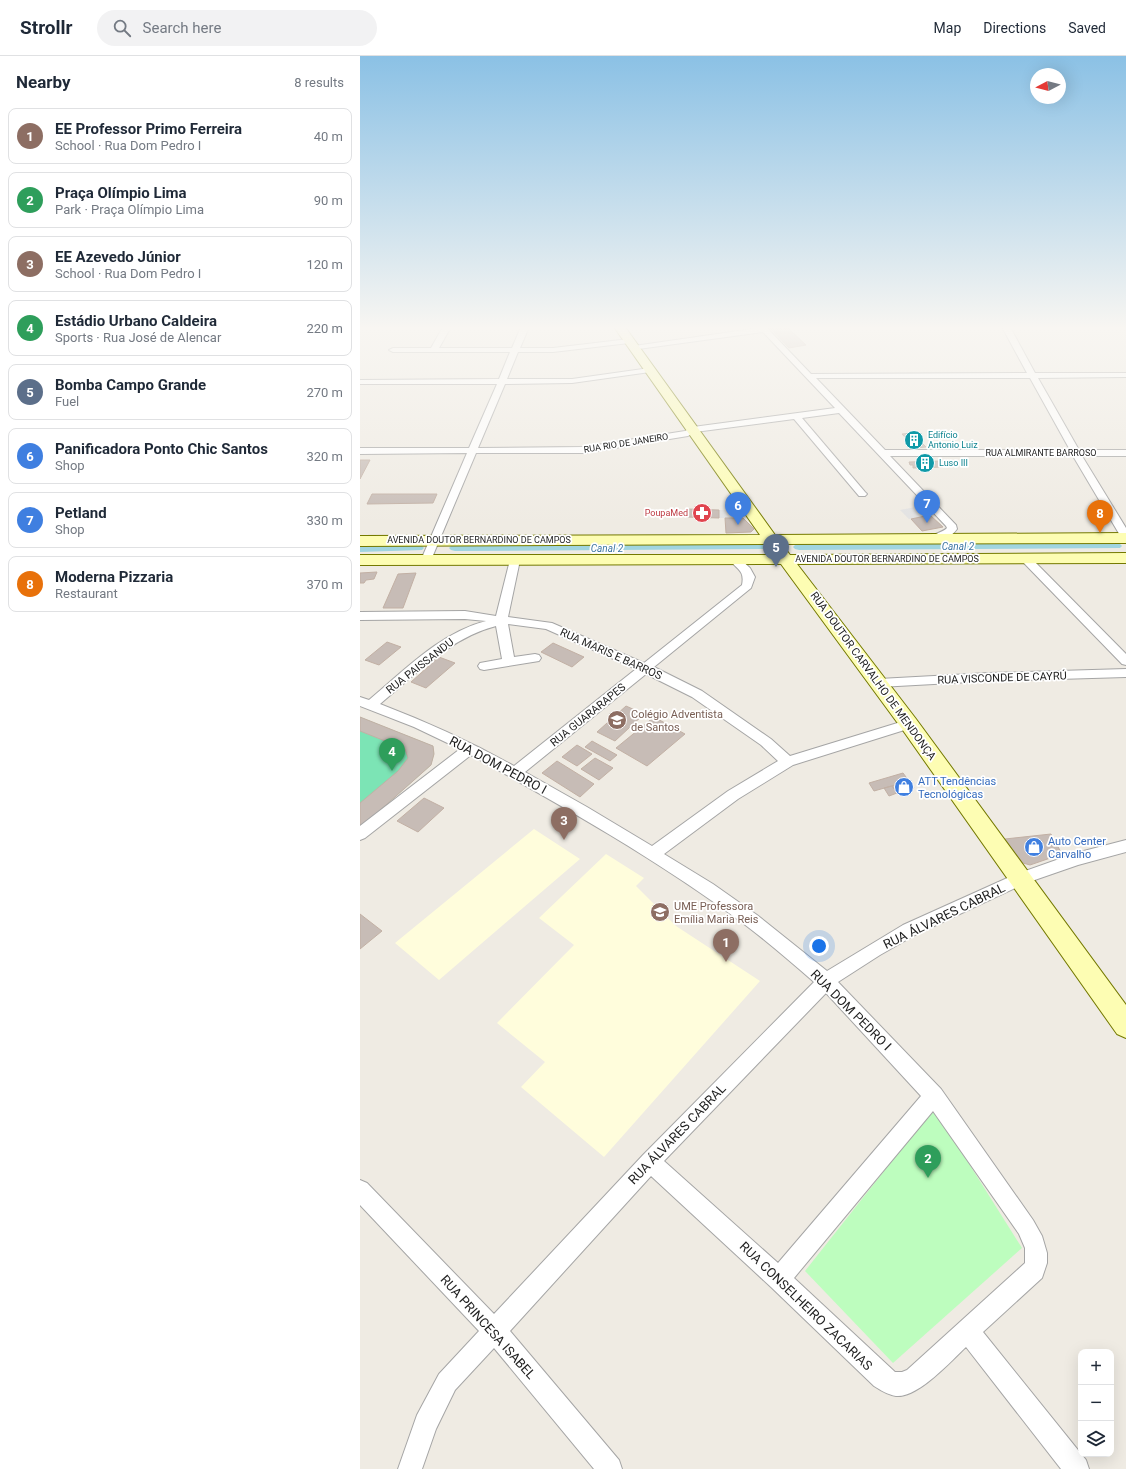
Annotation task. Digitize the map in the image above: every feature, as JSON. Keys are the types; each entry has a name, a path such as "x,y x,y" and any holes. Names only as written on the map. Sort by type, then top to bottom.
{"main road":[{"name":"RUA DOUTOR CARVALHO DE MENDONÇA","path":"666,393 771,540 909,724 1126,1026"},
{"name":"AVENIDA DOUTOR BERNARDINO DE CAMPOS","path":"360,541 1126,537"},
{"name":"AVENIDA DOUTOR BERNARDINO DE CAMPOS","path":"360,560 1126,558"}],"street":[{"path":"426,560 498,393"},
{"path":"825,393 951,524 952,529 949,533 936,538"},
{"path":"1043,393 1076,453 1126,537"},
{"name":"RUA RIO DE JANEIRO","path":"360,451 584,450 688,433 693,430 841,410"},
{"path":"796,416 862,494"},
{"name":"RUA ALMIRANTE BARROSO","path":"884,453 1126,452"},
{"path":"1025,558 1126,661"},
{"path":"509,662 501,621 515,560"},
{"name":"RUA GUARARAPES","path":"515,773 747,586 750,581 746,570 735,560"},
{"name":"RUA MARIS E BARROS","path":"360,616 464,615 548,626 623,657 697,694 766,742 788,762"},
{"name":"RUA PAISSANDU","path":"366,703 454,639 474,628 501,621"},
{"path":"484,666 535,658"},
{"name":"RUA VISCONDE DE CAYRÚ","path":"879,684 989,677 1126,673"},
{"name":"RUA DOM PEDRO I","path":"366,703 419,724 470,748 582,811 707,889 751,920 826,981 934,1096 1026,1227 1036,1246 1038,1258 1034,1270 968,1331"},
{"path":"652,854 733,795 788,762 909,724"},
{"path":"360,834 470,748"},
{"name":"RUA ÁLVARES CABRAL","path":"410,1469 420,1436 433,1407 447,1382 650,1162 826,981 874,950 909,930 1020,880 1076,860 1126,846"},
{"path":"779,1279 934,1096"},
{"name":"RUA CONSELHEIRO ZACARIAS","path":"650,1162 779,1279 882,1378 892,1385 903,1384 915,1378 968,1331"},
{"name":"RUA PRINCESA ISABEL","path":"360,1190 494,1330 610,1469"},
{"path":"968,1331 1077,1469"}],"shaded area":[{"path":"921,506 930,515 909,519 900,510"},
{"path":"719,510 738,510 743,518 718,518"},
{"path":"534,829 580,859 439,980 395,943"},
{"path":"606,854 644,878 636,886 676,926 760,981 604,1157 521,1087 545,1062 497,1023 574,945 539,918"}],"green space":[{"path":"360,717 433,746 434,754 431,765 360,828"},
{"path":"934,1108 1022,1248 893,1363 805,1271"}],"building":[{"name":"Edifício Antonio Luiz","path":"912,433 926,447 915,448 902,434"},
{"path":"360,460 370,460 360,479"},
{"name":"Luso III","path":"940,461 943,467 913,468 913,465 910,465 909,462"},
{"path":"372,494 437,494 433,503 367,504"},
{"name":"PoupaMed","path":"687,509 719,510 719,518 686,517"},
{"path":"930,515 943,527 922,531 911,519"},
{"path":"725,518 743,518 754,529 751,532 726,533"},
{"path":"377,572 374,579 366,580 364,583 360,583 360,573"},
{"path":"416,573 403,608 383,608 398,574"},
{"path":"387,642 401,647 379,665 365,660"},
{"path":"553,643 584,657 572,667 541,652"},
{"path":"439,657 455,663 426,688 411,682"},
{"path":"626,706 644,714 615,741 597,732"},
{"path":"360,717 433,746 434,754 431,765 360,828 360,803 398,771 408,758 405,749 360,731"},
{"path":"654,717 685,734 647,766 616,748"},
{"path":"592,741 617,755 610,761 585,747"},
{"path":"577,745 592,754 577,766 562,757"},
{"path":"595,758 613,768 599,780 581,769"},
{"path":"557,761 594,784 580,797 542,773"},
{"path":"903,773 909,781 874,791 869,783"},
{"path":"909,781 914,788 897,793 892,786"},
{"path":"892,786 897,793 889,796 884,788"},
{"path":"424,798 444,808 418,832 397,821"},
{"name":"Auto Center Carvalho","path":"1051,834 1062,854 1030,865 1023,863 1005,839"},
{"path":"360,914 382,931 360,949"}],"waterway":[{"name":"Canal 2","path":"799,547 1116,546"},
{"name":"Canal 2","path":"455,548 759,547"},
{"name":"Canal 2","path":"360,549 418,548"}],"place":[{"name":"Edifício Antonio Luiz","path":"914,440"},
{"name":"Luso III","path":"925,463"},
{"name":"PoupaMed","path":"702,513"},
{"name":"Petland","path":"927,523"},
{"name":"Panificadora Ponto Chic Santos","path":"738,525"},
{"name":"Moderna Pizzaria","path":"1100,533"},
{"name":"Bomba Campo Grande","path":"776,567"},
{"name":"Colégio Adventista de Santos","path":"617,720"},
{"name":"Estádio Urbano Caldeira","path":"392,771"},
{"name":"ATT Tendências Tecnológicas","path":"904,787"},
{"name":"EE Azevedo Júnior","path":"564,840"},
{"name":"Auto Center Carvalho","path":"1034,847"},
{"name":"UME Professora Emília Maria Reis","path":"660,912"},
{"name":"EE Professor Primo Ferreira","path":"726,962"},
{"name":"Praça Olímpio Lima","path":"928,1178"}]}
